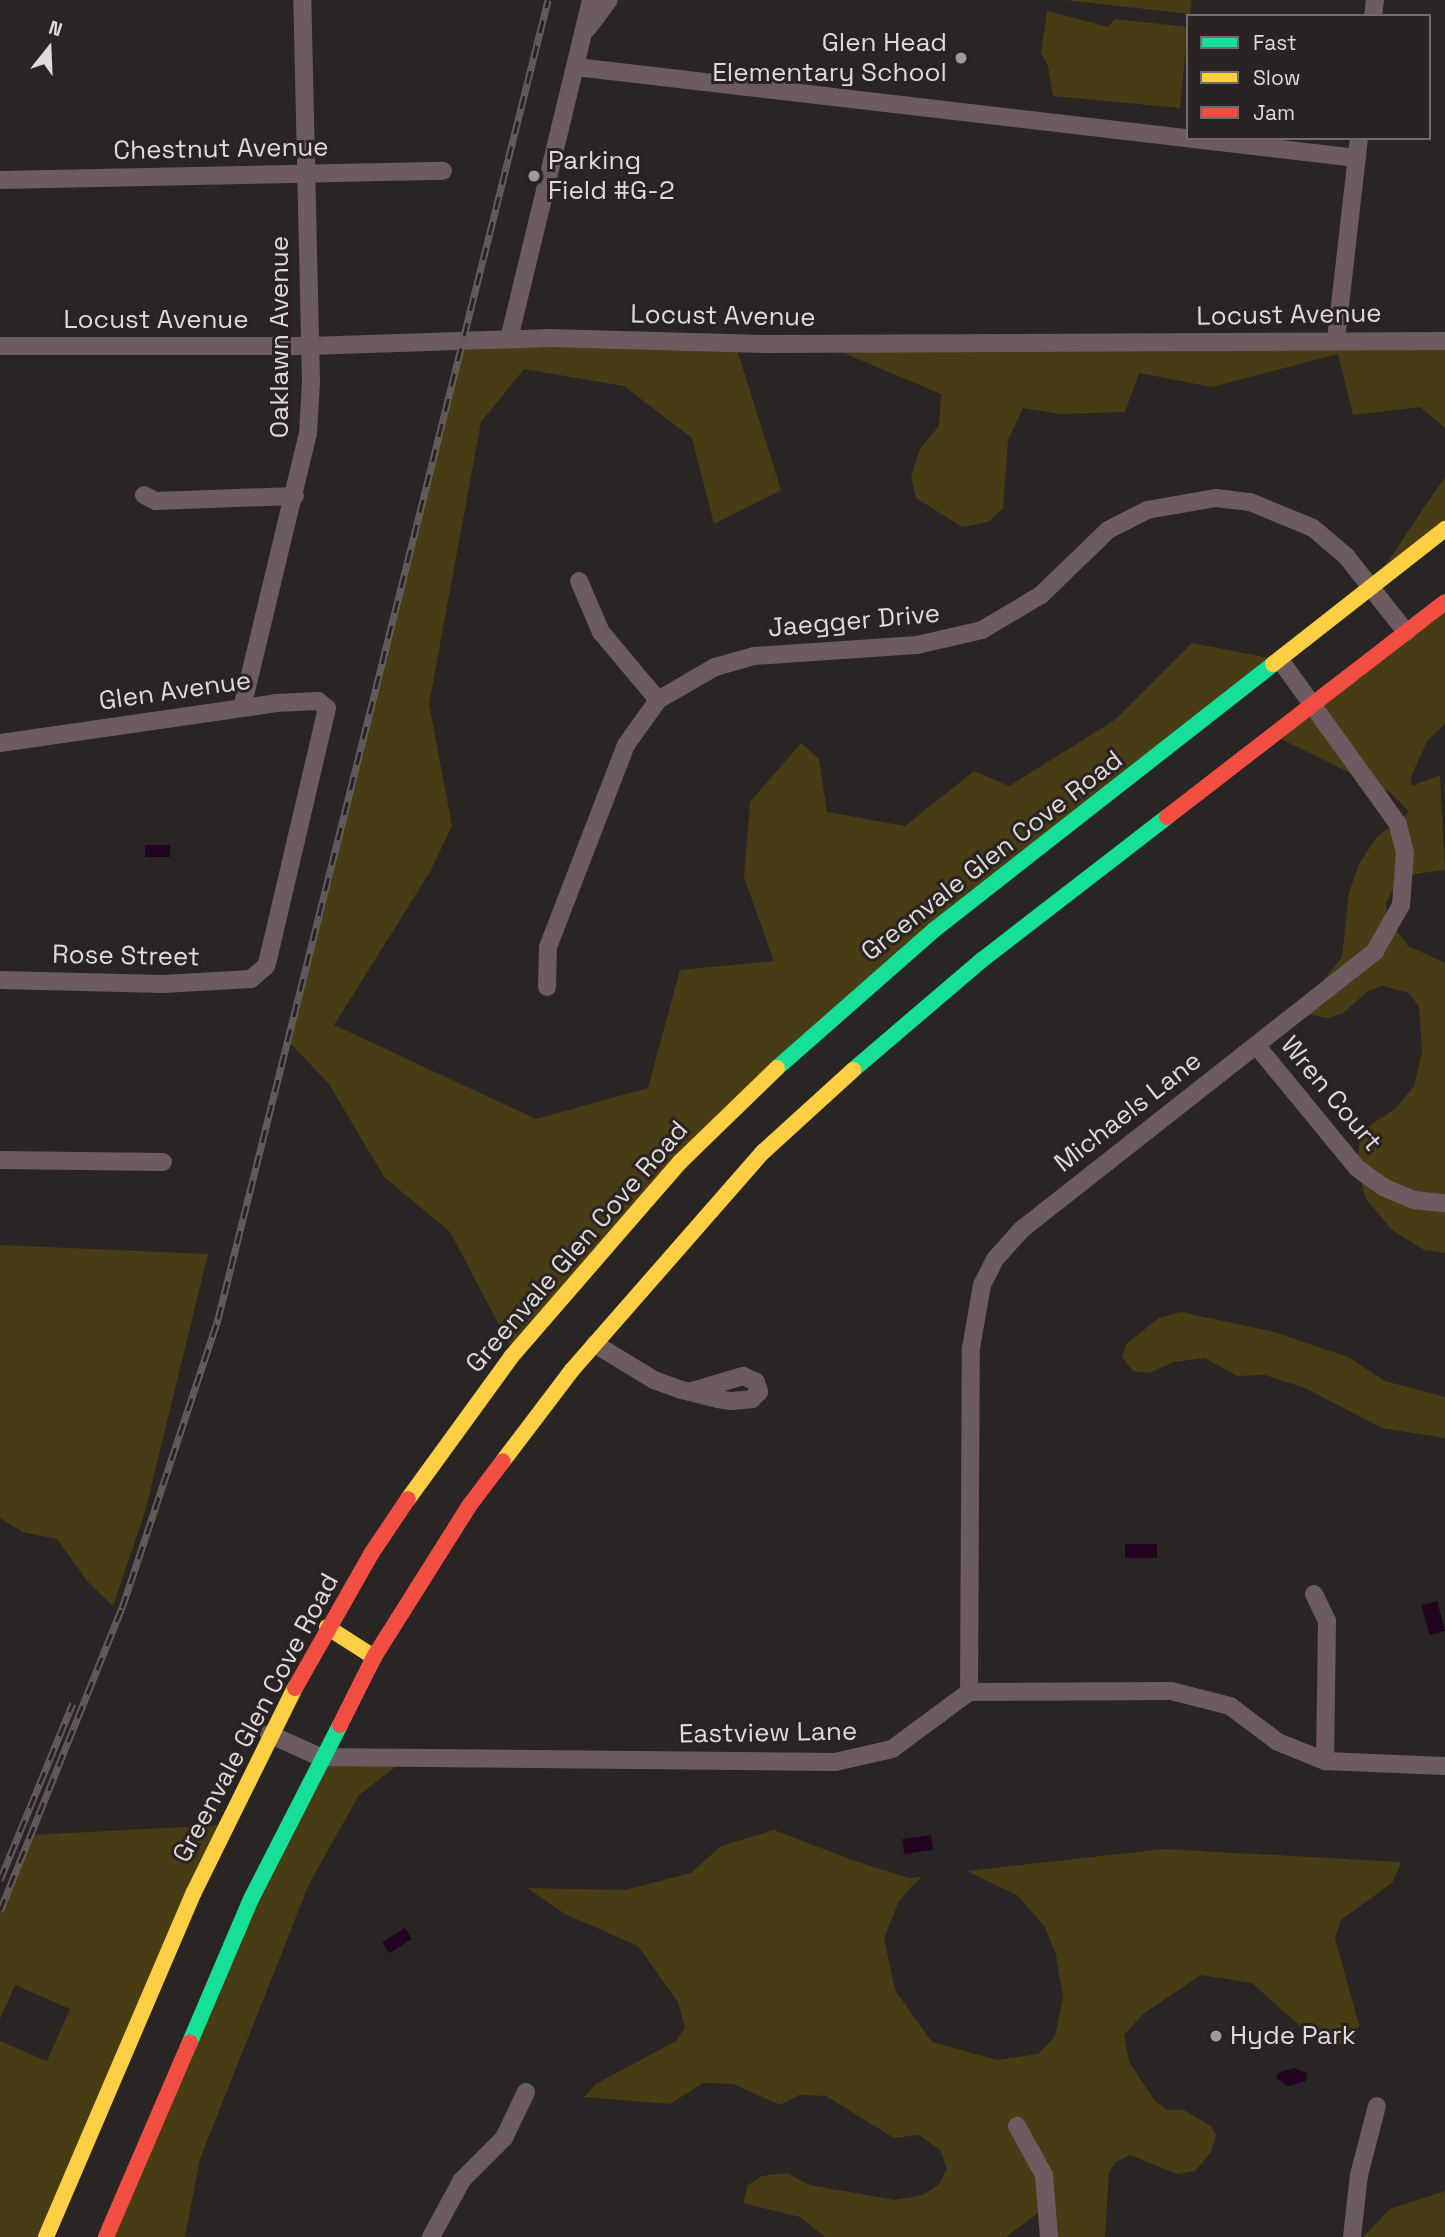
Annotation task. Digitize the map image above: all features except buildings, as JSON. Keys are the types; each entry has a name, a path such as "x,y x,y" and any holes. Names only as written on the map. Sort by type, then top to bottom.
{"main road":[{"name":"Greenvale Glen Cove Road","path":"46,2237 199,1880 269,1734 327,1627 411,1492 511,1357 579,1275 736,1105 822,1023 934,930 1445,529"},
{"path":"106,2237 251,1899 320,1758 374,1657 469,1506 595,1343 763,1152 821,1098 982,960 1445,602"},
{"path":"327,1627 374,1657"}],"street":[{"name":"Oaklawn Avenue","path":"242,708 308,434 309,346 302,0"},
{"path":"509,338 591,0"},
{"path":"583,34 609,0"},
{"path":"576,67 1186,138"},
{"path":"1203,140 1357,158"},
{"path":"1336,340 1359,140"},
{"name":"Chestnut Avenue","path":"0,180 443,171"},
{"name":"Locust Avenue","path":"0,346 309,346 509,338 822,344 1445,341"},
{"path":"144,495 156,501 295,496"},
{"name":"Jaegger Drive","path":"547,987 548,947 596,815 626,745 658,700 715,667 754,656 917,645 982,630 1041,595 1108,530 1147,510 1186,500 1250,502 1285,513 1331,541 1406,632"},
{"path":"579,581 601,632 658,700"},
{"name":"Michaels Lane","path":"969,1692 971,1348 982,1285 996,1258 1021,1230 1375,951 1394,925 1405,892 1405,853 1398,824 1280,660"},
{"name":"Glen Avenue","path":"0,743 242,708 318,701 327,708 269,956 266,966 251,979"},
{"name":"Rose Street","path":"0,980 163,984 251,979"},
{"name":"Wren Court","path":"1256,1045 1357,1168 1383,1187 1414,1200 1445,1203"},
{"path":"0,1160 163,1162"},
{"path":"595,1343 654,1380 690,1392"},
{"path":"1314,1594 1325,1608 1327,1621 1325,1761"},
{"path":"969,1692 1199,1695 1230,1706 1297,1753 1325,1761 1445,1766"},
{"name":"Eastview Lane","path":"269,1734 320,1758 835,1762 865,1759 892,1749 969,1692"},
{"path":"430,2237 462,2180 504,2138 526,2092"},
{"path":"1352,2237 1359,2175 1377,2106"},
{"path":"1017,2126 1044,2175 1049,2237"}],"shaded area":[{"path":"1065,0 1191,0 1190,14"},
{"path":"1047,11 1108,27 1115,19 1186,27 1180,108 1053,96 1048,66 1041,53"},
{"path":"464,340 735,343 781,490 714,524 692,438 624,386 524,369 481,422 429,704 452,826 430,872 334,1025 536,1119 648,1088 680,970 774,961 744,877 750,802 801,743 819,759 827,812 905,826 974,771 1009,786 1115,720 1192,643 1280,660 823,1023 514,1353 450,1232 384,1177 329,1084 290,1043"},
{"path":"1445,341 1445,428 1420,407 1353,415 1338,354 1212,387 1139,373 1125,412 1060,414 1023,408 1008,440 1003,509 988,522 962,527 916,498 911,477 920,449 939,426 941,394 822,344"},
{"path":"1445,477 1445,529 1371,587 1425,506"},
{"path":"1445,602 1445,724 1428,740 1411,776 1412,786 1440,775 1445,870 1400,876 1386,903 1387,917 1408,946 1445,963 1445,1253 1424,1250 1392,1230 1366,1199 1357,1168 1360,1132 1396,1108 1414,1086 1422,1052 1419,1007 1409,993 1383,986 1368,991 1343,1013 1328,1018 1298,1012 1342,957 1349,892 1359,864 1376,838 1409,812 1391,793 1275,736"},
{"path":"145,845 170,845 170,857 145,857"},
{"path":"0,1245 208,1254 145,1512 113,1606 88,1582 57,1539 23,1532 0,1518"},
{"path":"1181,1312 1274,1332 1348,1357 1385,1381 1445,1397 1445,1438 1382,1428 1305,1388 1265,1375 1237,1376 1205,1358 1174,1362 1149,1373 1133,1371 1122,1357 1126,1344 1159,1318"},
{"path":"1125,1544 1157,1544 1157,1558 1125,1558"},
{"path":"1437,1601 1445,1631 1430,1635 1422,1605"},
{"path":"320,1757 406,1759 359,1795 309,1884 200,2159 185,2237 106,2237"},
{"path":"223,1825 46,2237 0,2237 0,2041 47,2061 70,2009 15,1985 0,2019 0,1911 31,1835"},
{"path":"774,1830 852,1860 909,1878 921,1877 899,1901 884,1938 895,1990 932,2042 997,2060 1038,2054 1055,2037 1063,1997 1056,1955 1045,1927 1017,1895 967,1871 1164,1849 1401,1862 1393,1882 1341,1920 1335,1938 1359,2025 1354,2041 1337,2045 1312,2037 1252,1983 1201,1975 1143,2014 1124,2035 1129,2062 1155,2101 1168,2110 1184,2110 1211,2126 1216,2135 1211,2152 1195,2171 1177,2174 1130,2155 1116,2162 1109,2172 1105,2237 1050,2237 1045,2208 1006,2237 825,2237 800,2217 743,2203 748,2185 762,2176 787,2173 809,2185 895,2200 923,2195 939,2184 947,2169 940,2150 919,2135 894,2138 826,2096 799,2095 780,2105 733,2084 703,2083 670,2104 584,2097 596,2084 676,2041 685,2027 678,2002 638,1946 565,1914 527,1888 625,1890 691,1873 721,1846"},
{"path":"931,1835 933,1850 904,1854 902,1839"},
{"path":"405,1928 412,1939 389,1953 382,1942"},
{"path":"1294,2068 1307,2073 1306,2081 1288,2086 1276,2078 1278,2073"},
{"path":"1445,2191 1445,2237 1363,2237 1390,2209"}],"railway":[{"path":"0,1911 122,1608 218,1319 548,0"},
{"path":"0,1880 73,1703"}],"traffic: fast":[{"path":"777,1068 934,930 1273,664"},
{"path":"853,1070 982,960 1167,817"},
{"path":"190,2042 251,1899 340,1725"}],"traffic: slow":[{"path":"1273,664 1445,529"},
{"path":"408,1499 511,1357 680,1162 777,1068"},
{"path":"503,1461 572,1370 763,1152 853,1070"},
{"path":"327,1627 374,1657"},
{"path":"46,2237 194,1892 295,1688"}],"traffic: jam":[{"path":"1167,817 1445,602"},
{"path":"340,1725 374,1657 469,1506 503,1461"},
{"path":"295,1688 371,1554 408,1499"},
{"path":"106,2237 190,2042"}],"place":[{"name":"Glen Head Elementary School","path":"961,58"},
{"name":"Parking Field #G-2","path":"534,176"},
{"name":"Hyde Park","path":"1216,2036"}]}
